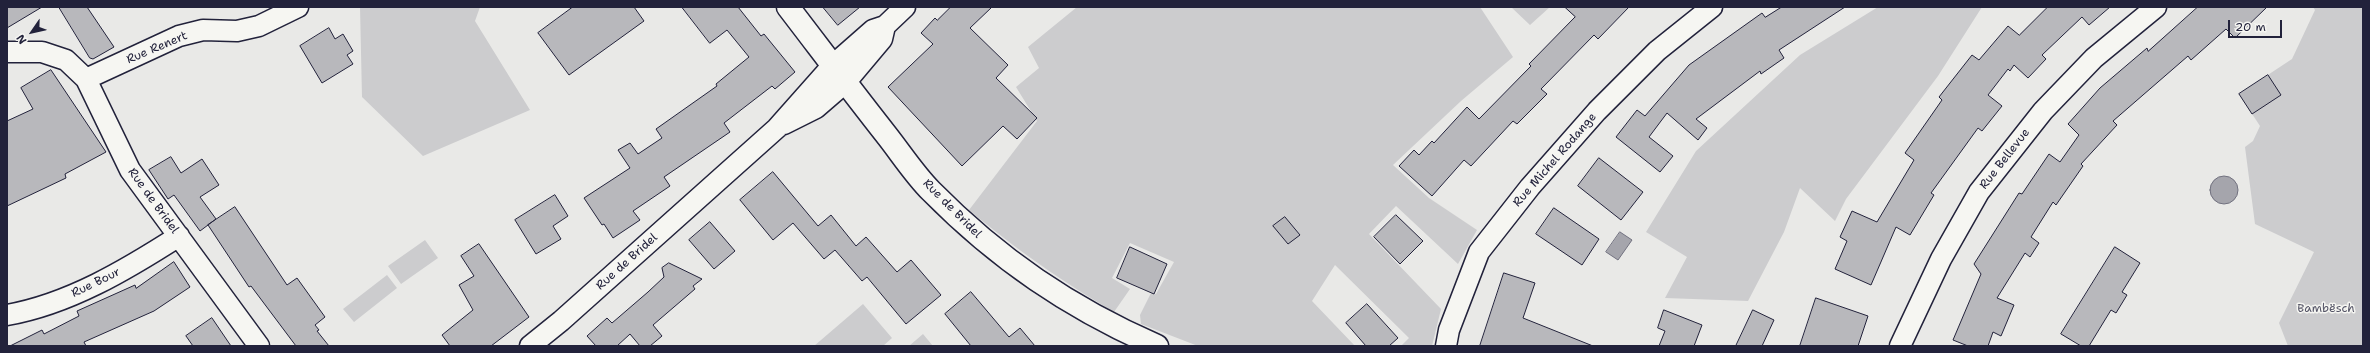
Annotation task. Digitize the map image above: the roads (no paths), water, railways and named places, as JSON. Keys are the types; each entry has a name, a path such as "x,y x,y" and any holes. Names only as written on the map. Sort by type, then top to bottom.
{"main road":[{"path":"788,7 839,74"},
{"name":"Rue de Bridel","path":"839,74 930,190 974,234 1022,272 1072,304 1120,330 1157,346"}],"street":[{"name":"Rue Renert","path":"86,79 179,36 203,30 237,31 259,26 298,7"},
{"path":"839,74 882,39 885,26 905,7"},
{"name":"Rue Michel Rodange","path":"1446,346 1449,330 1479,252 1530,187 1597,111 1657,51 1712,7"},
{"name":"Rue Bellevue","path":"1900,346 1941,259 1979,192 2043,111 2094,58 2156,7"},
{"name":"Rue de Bridel","path":"7,52 42,52 66,60 86,79 130,170 259,346"},
{"name":"Rue de Bridel","path":"530,346 561,321 776,128 816,108 839,74"},
{"name":"Rue Bour","path":"7,315 35,310 77,293 133,265 179,236"}],"park label":[{"name":"Bambësch","path":"2326,309"}]}
